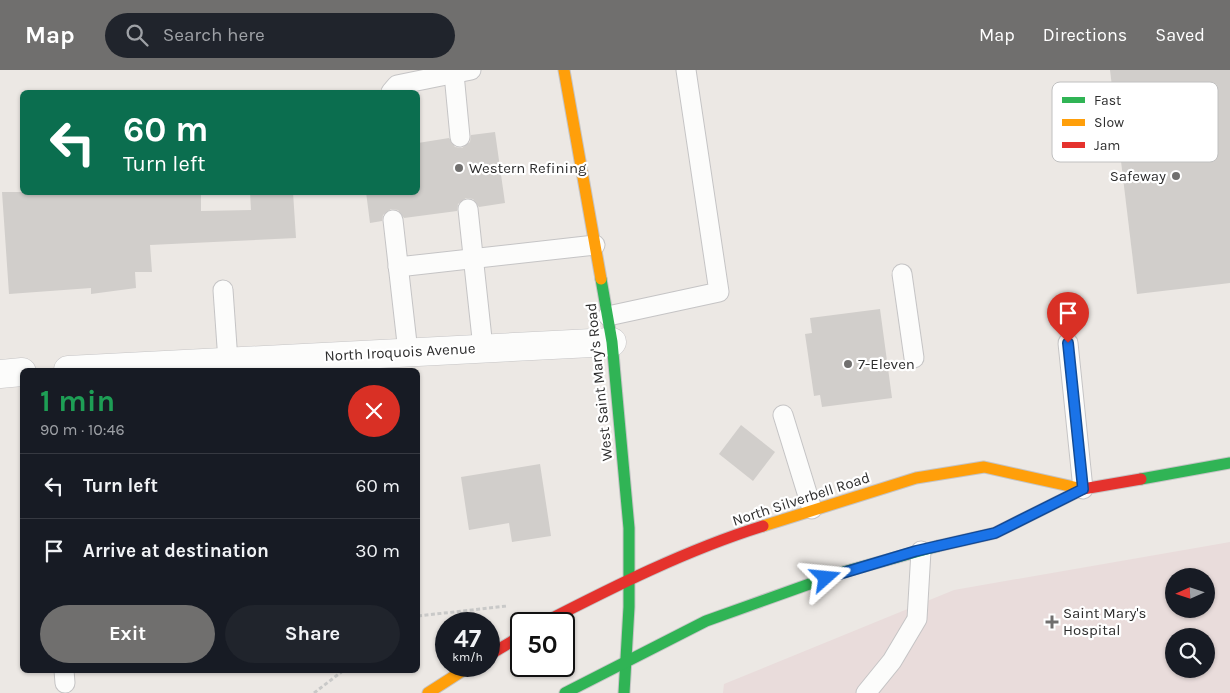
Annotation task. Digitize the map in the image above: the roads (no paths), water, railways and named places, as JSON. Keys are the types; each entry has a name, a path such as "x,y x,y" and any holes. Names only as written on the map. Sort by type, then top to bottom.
{"main road":[{"name":"West Saint Mary's Road","path":"564,70 610,329 629,528 627,662 624,693"},
{"name":"North Silverbell Road","path":"565,693 728,612 842,572 921,550 995,533 1083,489 1230,463"},
{"name":"North Silverbell Road","path":"565,612 629,580 732,536 812,509 916,478 984,467 1083,489"},
{"path":"428,693 453,677"}],"street":[{"name":"North Iroquois Avenue","path":"104,368 483,348 610,329"},
{"path":"0,374 20,372"}],"lane":[{"path":"610,329 719,292 686,70"},
{"path":"393,90 397,85 462,72 460,137"},
{"path":"468,209 483,348"},
{"path":"393,220 408,352"},
{"path":"398,267 595,245"},
{"path":"902,274 914,358"},
{"path":"223,290 228,361"},
{"path":"1068,343 1083,489"},
{"path":"783,415 812,509"},
{"path":"866,693 892,661 917,619 921,550"}],"place":[{"name":"Western Refining","path":"459,168"},
{"name":"Safeway","path":"1176,176"},
{"name":"7-Eleven","path":"848,364"},
{"name":"Saint Mary's Hospital","path":"1052,622"}]}
